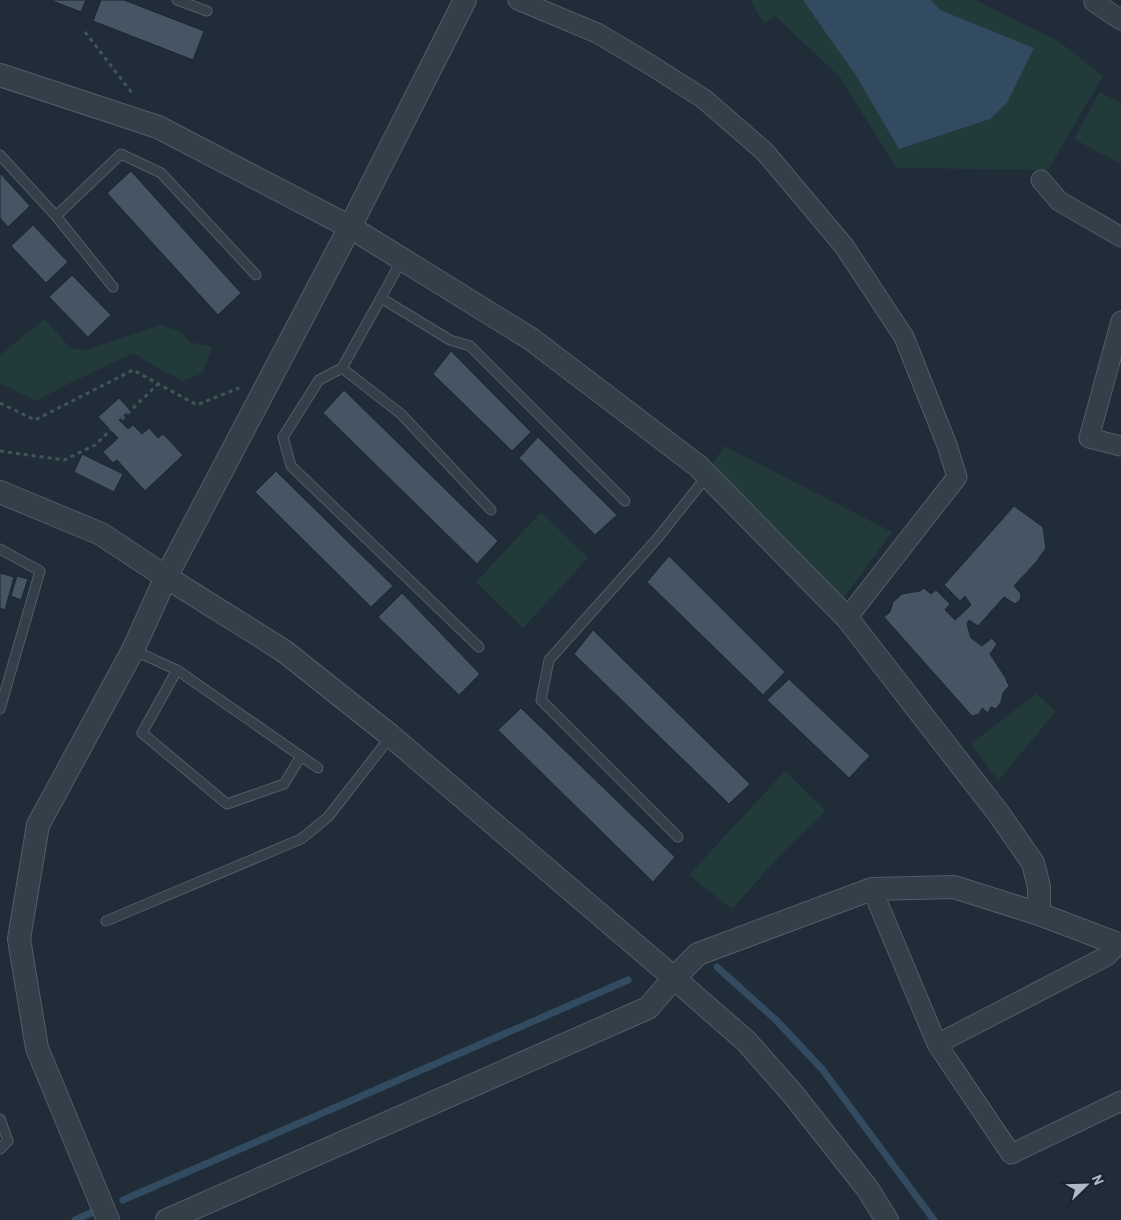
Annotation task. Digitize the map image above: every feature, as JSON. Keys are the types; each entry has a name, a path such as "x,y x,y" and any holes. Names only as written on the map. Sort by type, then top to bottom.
{"street":[{"path":"108,1220 37,1048 18,939 38,825 133,650 166,577 350,227 465,0"},
{"path":"518,0 597,33 638,57 704,99 765,152 844,246 904,338 947,445 957,477 847,618"},
{"path":"1095,0 1094,2 1121,20"},
{"path":"0,74 158,128 350,227 530,339 698,466 847,618 999,814 1033,863 1040,887 1039,914"},
{"path":"1040,180 1059,201 1121,237"},
{"path":"1121,322 1090,438 1121,446"},
{"path":"0,492 102,534 166,577 284,651 391,736 746,1041 792,1093 867,1188 887,1220"},
{"path":"167,1220 648,1008 698,954 872,889 954,887 1039,914 1120,944 1107,956 938,1044"},
{"path":"872,889 938,1044 1011,1154 1121,1101"}],"lane":[{"path":"177,0 207,12"},
{"path":"56,216 121,154 161,173 256,275"},
{"path":"0,156 56,216 113,287"},
{"path":"402,259 342,368 319,380 283,437 291,466 479,648"},
{"path":"381,298 450,340 470,346 625,501"},
{"path":"342,368 401,414 491,510"},
{"path":"678,837 541,700 549,660 656,540 708,476"},
{"path":"0,549 40,571 0,708"},
{"path":"133,650 177,670 318,768"},
{"path":"177,670 142,733 227,804 284,784 300,756"},
{"path":"106,921 301,839 328,817 391,736"},
{"path":"0,1119 8,1141 0,1149"}],"path":[{"path":"85,32 135,98"},
{"path":"0,403 35,420 133,370 196,405 244,386"},
{"path":"0,452 64,460 95,445 158,384"}],"green space":[{"path":"750,0 975,0 1058,41 1103,76 1048,170 896,168 840,77 775,16 764,24"},
{"path":"1100,92 1121,103 1121,164 1074,139"},
{"path":"45,319 70,348 86,350 160,325 180,331 190,342 212,347 203,373 183,381 133,353 36,401 0,383 0,355"},
{"path":"724,446 892,532 842,600 713,464"},
{"path":"541,512 588,558 523,628 476,582"},
{"path":"1036,694 1056,711 998,781 971,744"},
{"path":"785,771 826,811 782,853 732,909 689,875"}],"water":[{"path":"803,0 931,0 940,10 1034,48 1007,103 990,119 899,149 855,74"}],"building":[{"path":"50,0 86,0 81,12"},
{"path":"101,0 124,0 204,31 193,60 93,21"},
{"path":"131,171 241,293 218,315 107,193"},
{"path":"0,173 30,206 8,227 0,218"},
{"path":"33,225 68,262 46,283 11,246"},
{"path":"72,275 111,315 88,337 49,297"},
{"path":"451,351 531,432 512,451 433,374"},
{"path":"344,390 498,541 477,564 323,413"},
{"path":"119,398 130,410 119,420 128,429 133,425 142,434 149,428 158,438 163,434 183,455 145,491 117,460 113,463 103,452 118,438 98,417"},
{"path":"538,437 617,515 595,535 519,458"},
{"path":"82,454 123,474 114,492 74,472"},
{"path":"276,471 393,586 371,607 255,492"},
{"path":"1014,506 1043,527 1046,548 1014,586 1021,594 1020,600 1015,604 1004,597 978,626 969,620 967,624 971,638 982,646 992,638 997,644 990,654 1009,686 1003,693 1001,702 996,709 991,707 988,713 982,708 979,714 972,716 884,617 890,612 893,602 902,594 920,591 924,588 931,594 936,590 950,604 945,610 955,620 971,605 965,596 960,601 944,585"},
{"path":"669,556 785,672 763,695 647,582"},
{"path":"0,573 14,577 5,610 0,608"},
{"path":"17,576 28,579 21,600 11,596"},
{"path":"402,593 480,674 459,695 378,617"},
{"path":"593,630 750,784 729,804 574,654"},
{"path":"789,679 870,756 849,778 767,700"},
{"path":"521,708 675,857 653,882 498,730"}],"waterway":[{"path":"717,967 776,1020 822,1069 934,1220"},
{"path":"123,1200 628,980"},
{"path":"75,1220 93,1212"}]}
